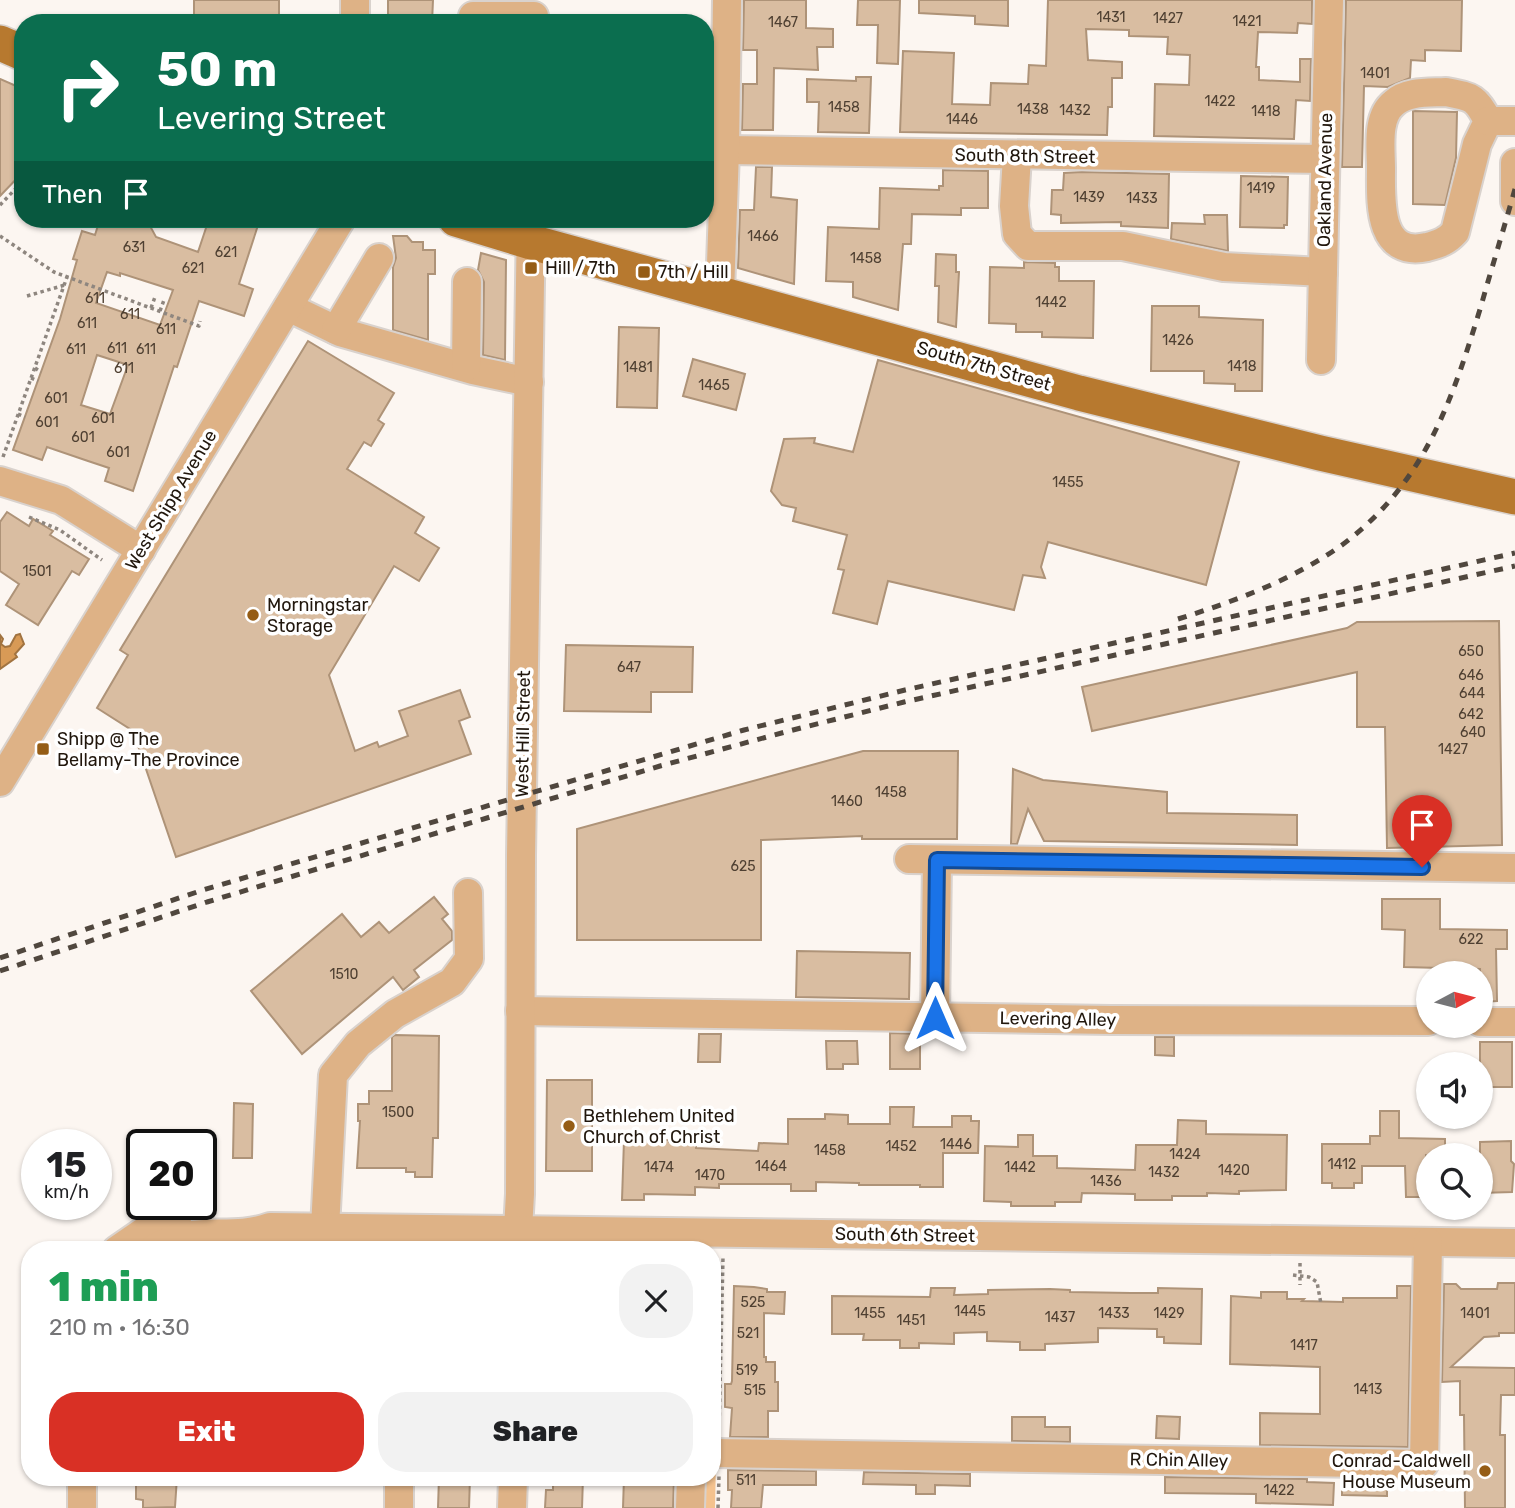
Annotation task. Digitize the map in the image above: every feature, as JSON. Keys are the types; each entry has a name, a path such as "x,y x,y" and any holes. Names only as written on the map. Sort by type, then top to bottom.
{"main road":[{"name":"South 7th Street","path":"531,230 720,293 1079,393 1320,453 1515,497"}],"street":[{"path":"720,293 727,0"},
{"name":"Oakland Avenue","path":"1321,360 1329,0"},
{"path":"514,14 534,13"},
{"path":"1446,92 1470,96 1501,121 1476,144 1455,232 1449,239 1421,248 1408,247 1396,241 1388,232 1381,215 1381,126 1387,109 1396,100 1413,94 1446,92"},
{"name":"South 8th Street","path":"725,150 1325,159"},
{"path":"1017,156 1014,206 1017,234 1028,246 1123,246 1224,267 1323,272"},
{"path":"1515,163 1515,201"},
{"name":"West Shipp Avenue","path":"4,767 141,550 336,228"},
{"name":"West Hill Street","path":"517,1240 520,1194 531,230"},
{"path":"336,330 379,258"},
{"path":"466,368 467,282"},
{"path":"288,307 336,330 466,368 529,382"},
{"path":"0,481 61,499 141,550"},
{"path":"909,859 1515,868"},
{"path":"935,1018 937,860"},
{"path":"324,1228 333,1074 358,1044 395,1014 452,982 469,959 468,893"},
{"name":"Levering Alley","path":"520,1011 935,1018 1416,1021"},
{"path":"1493,1021 1515,1022"},
{"path":"131,1241 158,1224 188,1216 215,1214 252,1216 278,1235"},
{"name":"South 6th Street","path":"278,1235 324,1228 517,1240 1515,1243"},
{"path":"164,1241 198,1233 278,1235"},
{"name":"R Chin Alley","path":"721,1453 1424,1464 1429,1242"},
{"path":"82,1486 82,1508"},
{"path":"399,1486 399,1508"},
{"path":"512,1508 513,1486"},
{"path":"690,1508 691,1486"}],"path":[{"path":"0,205 14,190"},
{"path":"0,236 54,272 199,326 201,321"},
{"path":"0,465 67,277"},
{"path":"27,296 65,285"},
{"path":"151,308 155,297"},
{"path":"160,311 164,300"},
{"path":"48,330 54,334"},
{"path":"35,368 41,372"},
{"path":"31,378 38,381"},
{"path":"18,414 26,417"},
{"path":"27,516 60,530 102,560"},
{"path":"721,1313 723,1257"},
{"path":"1300,1261 1300,1285"},
{"path":"1293,1275 1317,1282 1321,1304"},
{"path":"717,1486 718,1508"}],"shaded area":[{"path":"20,634 24,644 15,654 17,657 0,669 0,635 3,639 1,644 5,647 10,646 16,635"},
{"path":"693,1486 715,1486 715,1508 693,1508"}],"building":[{"path":"194,0 279,0 279,14 194,14"},
{"path":"388,0 433,0 432,14 388,14"},
{"path":"744,0 806,0 806,28 833,29 833,47 817,47 818,70 774,68 773,130 742,130 743,84 757,84 757,50 743,50"},
{"path":"858,0 900,0 898,64 877,63 878,25 857,25"},
{"path":"919,0 1008,0 1008,26 975,24 975,16 919,13"},
{"path":"1048,0 1312,0 1312,24 1298,23 1297,33 1258,32 1256,67 1259,67 1259,80 1300,82 1300,59 1311,59 1310,101 1296,100 1294,139 1154,136 1155,84 1189,85 1190,55 1167,54 1168,37 1129,36 1129,30 1086,29 1088,60 1122,62 1122,78 1112,78 1112,107 1108,107 1107,135 900,132 903,51 954,53 952,104 990,105 991,83 1028,84 1029,65 1046,66"},
{"path":"1346,0 1462,0 1461,51 1425,50 1425,61 1411,60 1410,78 1388,87 1364,86 1362,167 1342,167"},
{"path":"856,77 871,77 869,133 818,132 819,102 807,102 807,79 856,81"},
{"path":"0,79 14,85 14,181 0,196"},
{"path":"1413,111 1457,112 1456,158 1445,205 1413,204"},
{"path":"756,167 772,167 771,197 797,200 794,284 738,268 740,210 754,210"},
{"path":"943,170 988,171 988,208 961,208 961,215 912,214 911,244 903,244 898,310 853,297 853,282 826,281 828,227 879,229 880,188 939,190 939,186 943,186"},
{"path":"1064,173 1169,174 1168,228 1121,226 1121,222 1061,223 1061,215 1051,214 1052,190 1063,190"},
{"path":"1241,176 1288,177 1287,225 1284,225 1284,228 1240,227"},
{"path":"1204,215 1227,215 1228,251 1171,239 1172,223 1205,224"},
{"path":"97,228 151,228 156,237 198,252 206,228 257,228 239,284 253,289 244,316 199,301 177,367 174,366 133,491 105,481 109,468 47,447 42,460 13,450 60,319 77,260 73,259 82,231 95,235","holes":["107,272 120,276 120,273 173,290 160,325 96,303","97,355 128,365 110,414 81,405"]},
{"path":"393,236 407,236 412,242 423,242 423,250 435,250 435,274 428,274 428,340 393,330 393,267 396,258"},
{"path":"481,253 506,260 505,360 483,355 484,282 478,270"},
{"path":"936,254 956,255 956,272 959,272 956,327 938,322"},
{"path":"1024,262 1055,263 1055,267 1059,267 1059,281 1094,281 1093,338 1042,337 1042,332 1016,332 1016,324 989,323 990,267 1024,268"},
{"path":"1152,306 1199,306 1199,317 1263,320 1262,391 1235,391 1235,384 1204,383 1204,371 1151,371"},
{"path":"619,327 659,328 657,408 617,407"},
{"name":"Morningstar Storage","path":"308,341 394,393 378,420 384,424 371,446 364,442 347,469 424,517 415,533 439,548 419,581 394,566 329,675 355,751 377,742 379,747 408,736 399,711 460,690 470,717 459,721 471,754 176,857 133,731 97,708 128,655 120,650"},
{"path":"693,359 745,374 736,410 683,396"},
{"path":"878,360 1239,462 1206,585 1048,542 1041,567 1045,578 1023,575 1014,610 888,581 877,624 833,613 844,570 838,569 847,535 793,521 796,508 782,505 771,491 784,439 815,438 814,443 853,452"},
{"path":"7,512 29,526 33,519 53,531 50,535 89,559 79,575 72,571 38,625 6,605 19,584 0,571 0,522"},
{"path":"1499,621 1502,845 1387,848 1385,727 1357,727 1357,672 1092,731 1082,687 1347,628 1357,622"},
{"path":"566,645 693,647 692,692 651,692 651,712 564,711"},
{"path":"863,751 958,751 957,839 862,839 862,836 761,840 761,940 577,940 577,829"},
{"path":"1013,769 1043,780 1167,792 1167,813 1297,815 1297,845 1044,841 1028,809 1017,844 1011,844"},
{"path":"434,897 448,914 442,919 452,931 452,940 414,970 419,977 403,990 393,977 302,1054 251,991 342,914 361,937 379,922 389,933"},
{"path":"1382,899 1440,899 1440,929 1507,930 1507,949 1496,949 1497,1001 1493,1001 1493,961 1416,961 1416,967 1404,967 1405,930 1382,929"},
{"path":"797,951 910,953 909,999 796,997"},
{"path":"890,1033 920,1034 920,1069 890,1069"},
{"path":"699,1034 721,1034 720,1062 698,1062"},
{"path":"439,1036 438,1138 433,1138 432,1177 415,1177 415,1172 406,1172 406,1168 357,1168 360,1121 358,1104 369,1104 369,1091 392,1091 392,1037"},
{"path":"1155,1037 1174,1037 1174,1056 1155,1055"},
{"path":"826,1041 857,1041 858,1064 843,1064 843,1069 827,1069"},
{"path":"1480,1042 1512,1042 1512,1087 1493,1087 1493,1052 1480,1052"},
{"name":"Bethlehem United Church of Christ","path":"547,1080 592,1080 592,1171 546,1171"},
{"path":"234,1103 253,1104 252,1158 233,1158"},
{"path":"890,1107 914,1107 913,1127 952,1127 952,1116 971,1116 971,1121 979,1121 978,1153 943,1153 943,1187 816,1182 816,1191 791,1191 791,1184 719,1184 719,1188 695,1187 695,1195 644,1194 644,1200 622,1200 624,1140 669,1140 696,1143 696,1148 758,1151 759,1143 788,1144 788,1119 825,1119 825,1114 848,1115 848,1124 890,1124"},
{"path":"1380,1111 1399,1111 1399,1138 1445,1139 1445,1143 1416,1143 1416,1197 1406,1197 1405,1166 1362,1166 1362,1183 1354,1183 1354,1188 1332,1188 1332,1183 1322,1183 1322,1144 1370,1144 1370,1136 1380,1136"},
{"path":"1178,1120 1206,1121 1206,1134 1287,1135 1286,1190 1172,1196 1172,1200 1135,1200 1135,1194 1082,1193 1081,1202 1055,1202 1055,1206 1011,1206 1011,1202 984,1201 985,1146 1018,1147 1018,1135 1033,1135 1033,1156 1057,1156 1057,1168 1135,1170 1136,1145 1177,1145"},
{"path":"1511,1141 1511,1161 1514,1164 1512,1192 1493,1193 1493,1143 1480,1142"},
{"path":"1498,1283 1515,1283 1515,1333 1484,1337 1451,1367 1515,1368 1515,1395 1501,1395 1500,1435 1505,1435 1505,1508 1465,1508 1464,1415 1460,1415 1460,1381 1442,1382 1444,1284 1456,1284 1461,1289 1497,1289"},
{"path":"734,1286 767,1289 767,1292 785,1292 784,1314 764,1313 764,1357 766,1362 775,1362 775,1382 778,1382 778,1411 768,1411 768,1437 730,1437 732,1408 725,1407 725,1384 731,1384 732,1381"},
{"path":"1397,1286 1411,1286 1408,1447 1260,1445 1260,1413 1320,1414 1320,1367 1230,1364 1231,1296 1261,1298 1261,1292 1287,1292 1287,1299 1343,1302 1343,1298 1397,1298"},
{"path":"931,1288 955,1288 954,1295 988,1294 988,1290 1158,1293 1158,1288 1202,1289 1201,1344 1164,1343 1164,1337 1157,1337 1157,1329 1098,1328 1098,1342 1045,1344 1045,1350 1020,1350 1020,1342 987,1341 987,1332 954,1333 954,1344 919,1343 919,1348 900,1348 900,1340 863,1340 864,1334 832,1334 832,1296 930,1297"},
{"path":"1157,1416 1180,1417 1179,1439 1156,1438"},
{"path":"1012,1417 1045,1417 1045,1427 1070,1427 1070,1442 1012,1441"},
{"path":"728,1470 816,1471 816,1485 763,1485 761,1508 731,1508 732,1490 728,1490"},
{"path":"864,1472 970,1474 970,1486 935,1485 935,1494 916,1494 916,1485 863,1484"},
{"path":"1165,1477 1307,1479 1307,1482 1334,1483 1333,1505 1256,1503 1256,1494 1165,1493"},
{"path":"1342,1479 1387,1480 1387,1496 1342,1495"},
{"path":"136,1486 176,1486 175,1507 143,1508 143,1500 136,1499"},
{"path":"439,1486 470,1486 469,1508 438,1508"},
{"path":"553,1486 583,1486 582,1508 545,1508 546,1490 553,1490"},
{"path":"624,1486 674,1486 673,1508 623,1508"}],"railway":[{"path":"1178,619 1242,597 1304,569 1342,545 1371,521 1395,495 1432,438 1459,375 1515,189"},
{"path":"0,958 203,890 744,730 905,690 1515,553"},
{"path":"0,971 207,902 660,766 789,731 904,702 1515,566"}],"place":[{"name":"Hill / 7th","path":"531,268"},
{"name":"7th / Hill","path":"644,272"},
{"name":"Morningstar Storage","path":"253,615"},
{"name":"Shipp @ The Bellamy-The Province","path":"43,749"},
{"name":"Bethlehem United Church of Christ","path":"569,1126"},
{"name":"Conrad-Caldwell House Museum","path":"1485,1471"}],"route":[{"path":"935,1018 937,860 1422,867"}]}
